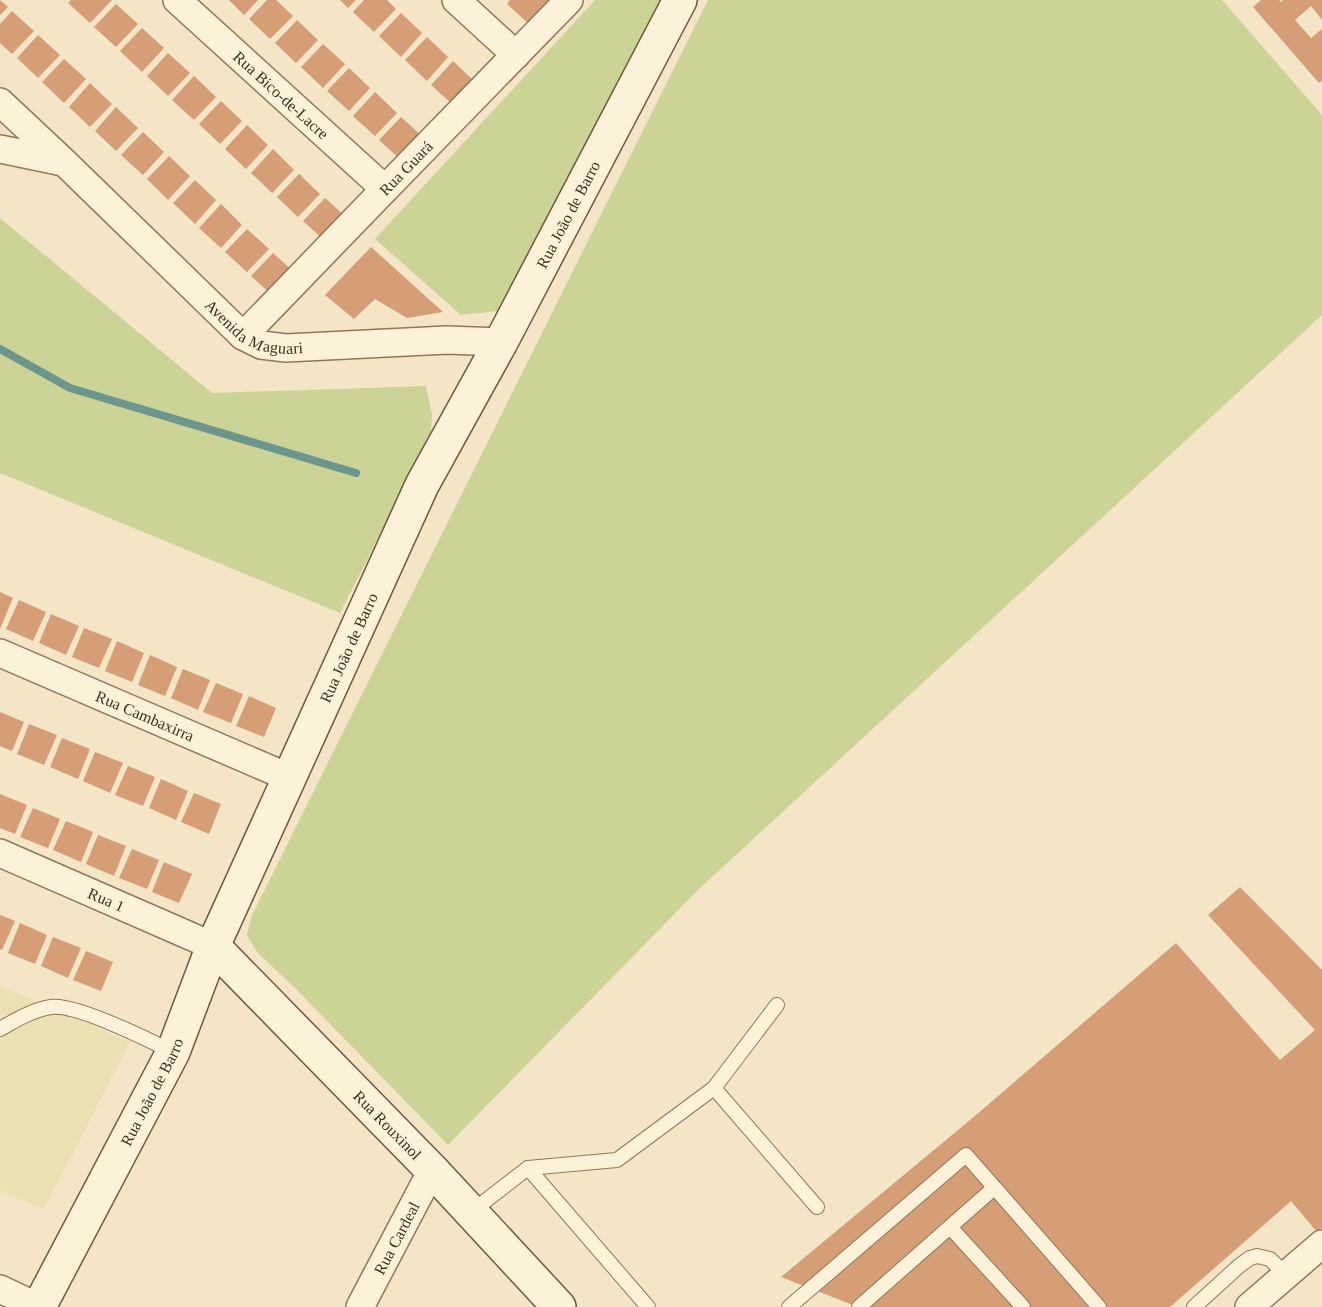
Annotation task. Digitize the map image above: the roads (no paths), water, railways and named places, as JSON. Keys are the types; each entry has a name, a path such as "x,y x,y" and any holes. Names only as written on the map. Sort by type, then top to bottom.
{"street":[{"name":"Rua Bico-de-Lacre","path":"177,0 385,189"},
{"path":"456,0 516,55"},
{"name":"Rua Guará","path":"243,336 569,0"},
{"name":"Rua João de Barro","path":"39,1307 173,1052 213,946 422,485 501,342 680,0"},
{"name":"Avenida Maguari","path":"0,102 243,336 261,345 286,348 447,340 501,342"},
{"path":"0,143 24,125"},
{"path":"0,149 64,162"},
{"name":"Rua Cambaxirra","path":"0,653 288,777"},
{"name":"Rua 1","path":"0,853 213,946"},
{"name":"Rua Rouxinol","path":"213,946 432,1170 559,1307"},
{"name":"Rua Cardeal","path":"360,1307 432,1170"},
{"path":"1249,1307 1286,1275 1317,1258"},
{"path":"0,1289 39,1307"}],"lane":[{"path":"471,1212 528,1168 617,1160 714,1088 777,1005"},
{"path":"0,1029 25,1015 53,1006 80,1011 173,1052"},
{"path":"714,1088 817,1208"},
{"path":"789,1307 966,1155 1099,1307"},
{"path":"528,1168 648,1307"},
{"path":"859,1307 994,1188"},
{"path":"950,1227 1023,1307"},
{"path":"1194,1307 1250,1258 1257,1256 1270,1259 1286,1275"}],"waterway":[{"path":"0,349 70,388 356,473"}]}
